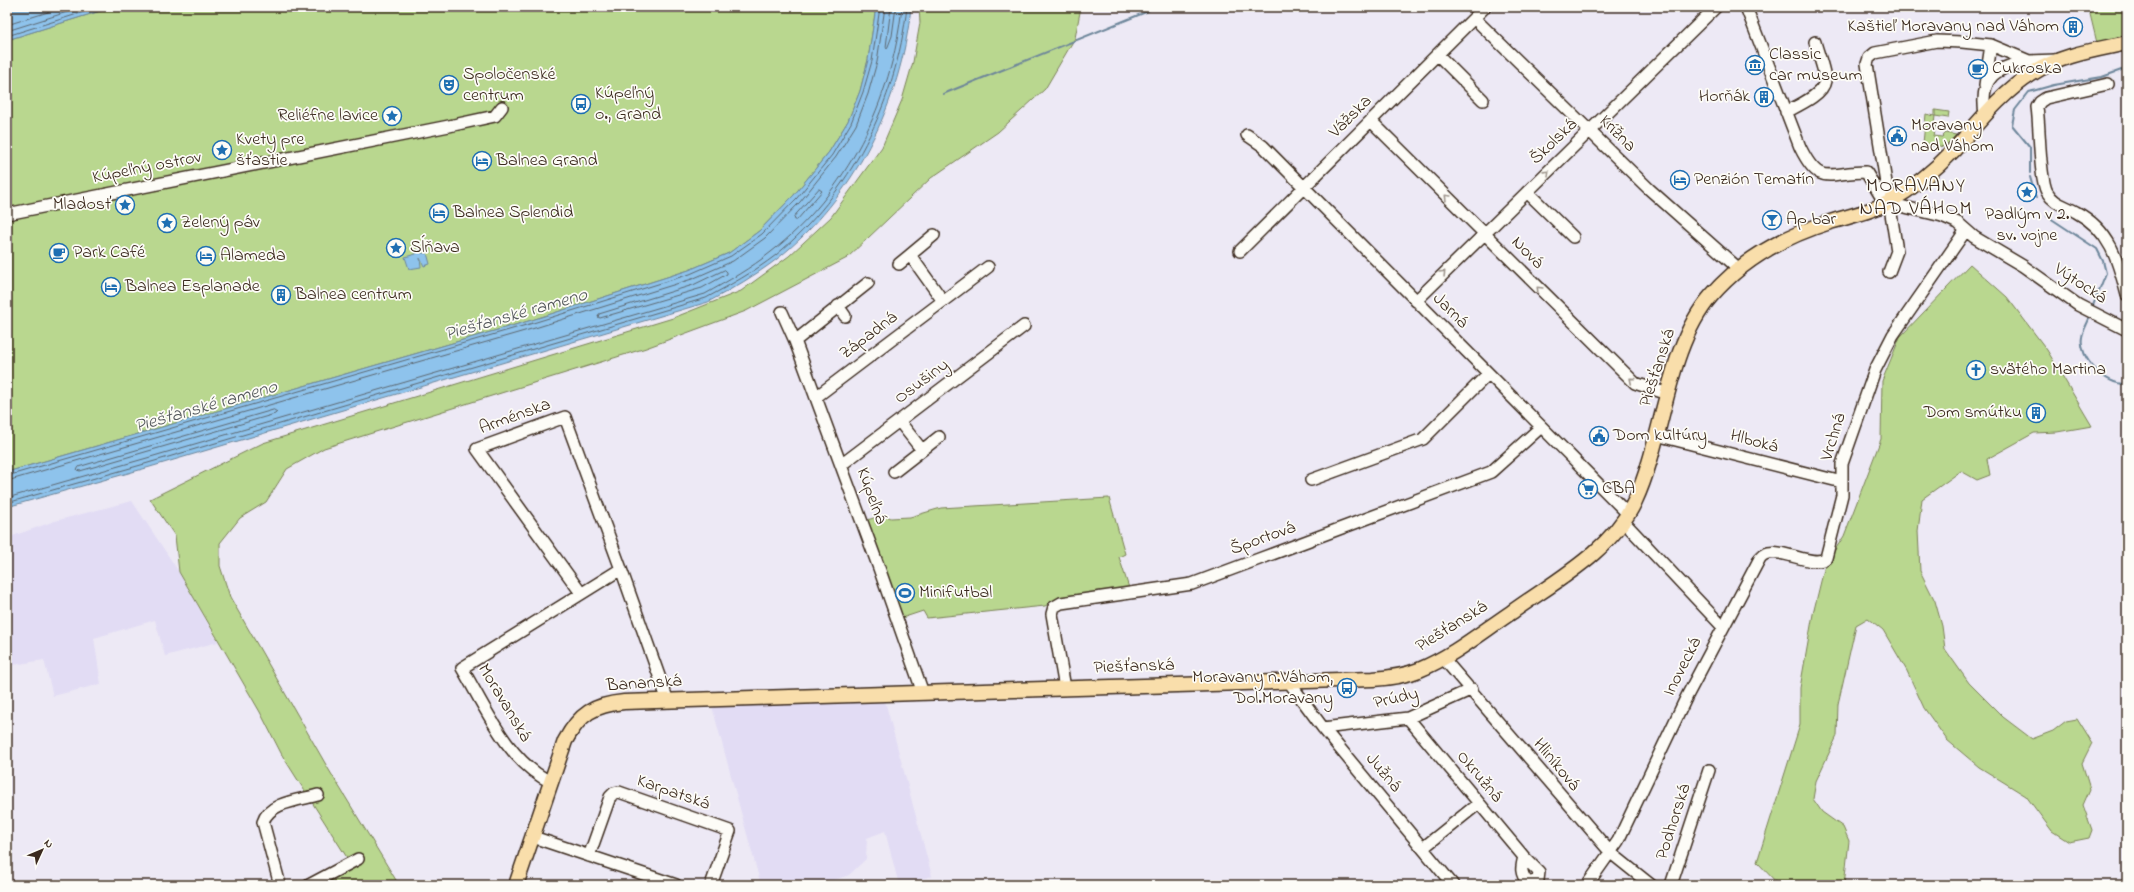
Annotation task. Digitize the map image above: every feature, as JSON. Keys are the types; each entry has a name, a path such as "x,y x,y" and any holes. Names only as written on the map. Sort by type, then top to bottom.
{"main road":[{"name":"Piešťanská","path":"822,696 1289,682 1395,676 1420,669 1443,658 1587,558 1607,539 1625,518 1642,482 1668,394 1684,345 1694,321 1712,295 1739,269 1784,239 1888,203 1914,185 1942,162 1985,114 2025,78 2059,60 2127,43"},
{"name":"Bananská","path":"516,885 551,782 570,732 577,721 590,711 614,703 822,696"}],"street":[{"name":"Vážska","path":"1240,251 1485,7"},
{"name":"Školská","path":"1416,301 1716,7"},
{"path":"1746,7 1807,163 1819,174 1831,175 1866,172 1880,196 1888,203"},
{"name":"Krížna","path":"1474,18 1649,189 1739,269"},
{"path":"1889,272 1897,251 1888,203 1867,64 1869,58 1875,53 1937,41 1991,45 2029,61"},
{"path":"1786,112 1810,99 1823,87 1826,80 1814,42"},
{"path":"1985,114 1983,101 1991,45"},
{"path":"1438,55 1483,100"},
{"path":"1985,85 1996,74 2011,64 2029,61 2059,60"},
{"path":"2108,84 2046,98 2040,102 2037,107 2042,174 2046,190 2054,202 2076,212 2088,220 2112,247 2120,264 2127,295"},
{"name":"Kúpeľný ostrov","path":"7,214 449,126 495,116 502,107"},
{"name":"Nová","path":"1371,121 1483,234 1635,383 1668,394"},
{"name":"Jarná","path":"1247,136 1256,140 1541,426 1625,518"},
{"path":"1527,192 1573,237"},
{"name":"Výtocká","path":"1888,203 1942,216 1958,223 1966,230 2024,266 2056,290 2090,312 2127,330"},
{"name":"Vrchná","path":"1723,628 1762,555 1768,553 1787,555 1818,561 1826,558 1841,502 1842,464 1865,396 1881,357 1893,335 1966,230"},
{"path":"899,264 934,235"},
{"path":"910,255 943,301"},
{"name":"Západná","path":"816,398 988,267"},
{"path":"795,341 868,283"},
{"name":"Západná","path":"838,306 845,316"},
{"name":"Kúpeľná","path":"782,312 795,341 841,465 923,693"},
{"name":"Osušiny","path":"841,465 1024,326"},
{"path":"1311,480 1422,439 1488,374"},
{"name":"Arménska","path":"581,593 477,448 565,417 620,569"},
{"path":"899,421 922,450"},
{"name":"Športová","path":"1065,688 1052,614 1054,606 1061,603 1192,584 1266,557 1491,472 1541,426"},
{"name":"Hlboká","path":"1656,435 1842,482"},
{"path":"894,472 939,437"},
{"name":"Inovecká","path":"1587,885 1618,841 1687,696 1723,628 1625,518"},
{"path":"620,569 668,701"},
{"name":"Moravanská","path":"551,782 537,776 524,764 507,744 462,668 620,569"},
{"name":"Hliníková","path":"1443,658 1472,689 1610,853 1651,885"},
{"name":"Južná","path":"1289,682 1323,728 1453,885"},
{"name":"Prúdy","path":"1323,728 1408,718 1472,689"},
{"name":"Okružná","path":"1408,718 1524,857"},
{"name":"Podhorská","path":"1672,885 1708,770"},
{"name":"Karpatská","path":"589,856 610,796 614,792 618,792 730,831 711,885"},
{"path":"280,885 263,822 266,814 272,808 318,795"},
{"path":"1423,848 1479,803"},
{"path":"533,837 676,885"},
{"path":"309,885 358,859"}],"shaded area":[{"path":"132,501 179,572 218,642 165,656 155,620 94,638 101,684 53,696 44,660 7,666 7,538 55,521"},
{"path":"708,692 885,701 932,876 899,885 885,831 867,838 866,859 849,875 819,885 761,885"}],"green space":[{"path":"113,7 876,7 868,60 860,91 848,121 829,152 794,195 759,231 729,253 689,270 532,320 7,472 7,40"},
{"path":"919,7 1081,7 1075,38 1045,89 998,132 931,178 847,258 746,311 646,348 324,448 287,469 266,502 240,518 220,543 220,566 230,597 329,770 399,885 319,885 353,867 282,755 260,712 179,572 175,536 150,499 263,443 673,318 741,291 789,256 831,217 882,147 902,100 913,62 920,23"},
{"path":"2085,7 2127,7 2127,38 2097,43 2089,10"},
{"path":"1935,110 1949,112 1948,118 1935,116"},
{"path":"1926,114 1935,116 1934,124 1936,124 1933,136 1942,137 1946,133 1956,135 1944,147 1923,143"},
{"path":"1970,264 2007,297 2047,350 2092,426 2057,432 2034,433 1987,459 1990,475 1977,480 1961,471 1922,499 1918,531 1920,571 1935,601 1942,626 1945,649 1969,683 2003,717 2032,739 2053,731 2066,721 2077,719 2092,743 2082,763 2090,789 2083,805 2092,830 2089,838 2069,842 2052,831 2026,796 1979,767 1947,740 1924,708 1907,671 1883,630 1868,618 1856,625 1838,704 1837,736 1816,781 1813,799 1822,812 1843,827 1849,841 1844,885 1779,885 1757,862 1800,725 1800,688 1813,614 1825,565 1844,536 1881,439 1882,381 1900,337"},
{"path":"1109,498 1125,554 1119,557 1129,588 1056,600 1045,606 927,618 923,611 902,618 867,520 884,515 891,518 910,517 941,508"}],"water":[{"path":"7,7 113,7 7,40"},
{"path":"876,7 911,7 906,43 897,79 885,113 869,146 851,178 829,208 804,235 769,265 726,292 708,302 150,467 7,507 7,472 532,320 689,270 729,253 759,231 794,195 829,152 848,121 860,91 868,60"},
{"path":"420,249 421,253 427,253 430,264 424,266 420,258 421,267 409,269 405,257 416,254 416,250"}],"waterway":[{"path":"943,94 1146,12 1153,7"},
{"path":"2030,173 2030,147 2012,125 2015,110 2029,92 2054,85 2102,77 2127,68"},
{"path":"2030,177 2036,198"},
{"path":"2047,216 2097,249 2103,261 2106,273 2092,308"},
{"path":"2090,316 2082,337 2084,353 2089,362 2102,376 2119,383 2127,384"}],"place":[{"name":"Kaštieľ Moravany nad Váhom","path":"2073,27"},
{"name":"Classic car museum","path":"1755,65"},
{"name":"Cukroska","path":"1978,69"},
{"name":"Spoločenské centrum","path":"449,85"},
{"name":"Horňák","path":"1764,97"},
{"name":"Kúpeľný o., Grand","path":"581,104"},
{"name":"Reliéfne lavice","path":"392,116"},
{"name":"Moravany nad Váhom","path":"1897,136"},
{"name":"Kvety pre šťastie","path":"222,150"},
{"name":"Balnea Grand","path":"482,161"},
{"name":"Penzión Tematín","path":"1680,180"},
{"name":"Padlým v 2. sv. vojne","path":"2027,192"},
{"name":"Mladosť","path":"125,205"},
{"name":"Balnea Splendid","path":"439,213"},
{"name":"Ap bar","path":"1772,220"},
{"name":"Zelený páv","path":"167,223"},
{"name":"Sĺňava","path":"396,248"},
{"name":"Park Café","path":"59,253"},
{"name":"Alameda","path":"206,256"},
{"name":"Balnea Esplanade","path":"111,287"},
{"name":"Balnea centrum","path":"281,295"},
{"name":"svätého Martina","path":"1976,370"},
{"name":"Dom smútku","path":"2036,413"},
{"name":"Dom kultúry","path":"1599,436"},
{"name":"CBA","path":"1588,489"},
{"name":"Minifutbal","path":"905,593"},
{"name":"Moravany n.Váhom, Dol.Moravany","path":"1347,688"}],"district":[{"name":"MORAVANY NAD VÁHOM","path":"1916,198"}],"water label":[{"name":"Piešťanské rameno","path":"516,315"},
{"name":"Piešťanské rameno","path":"206,407"}]}
